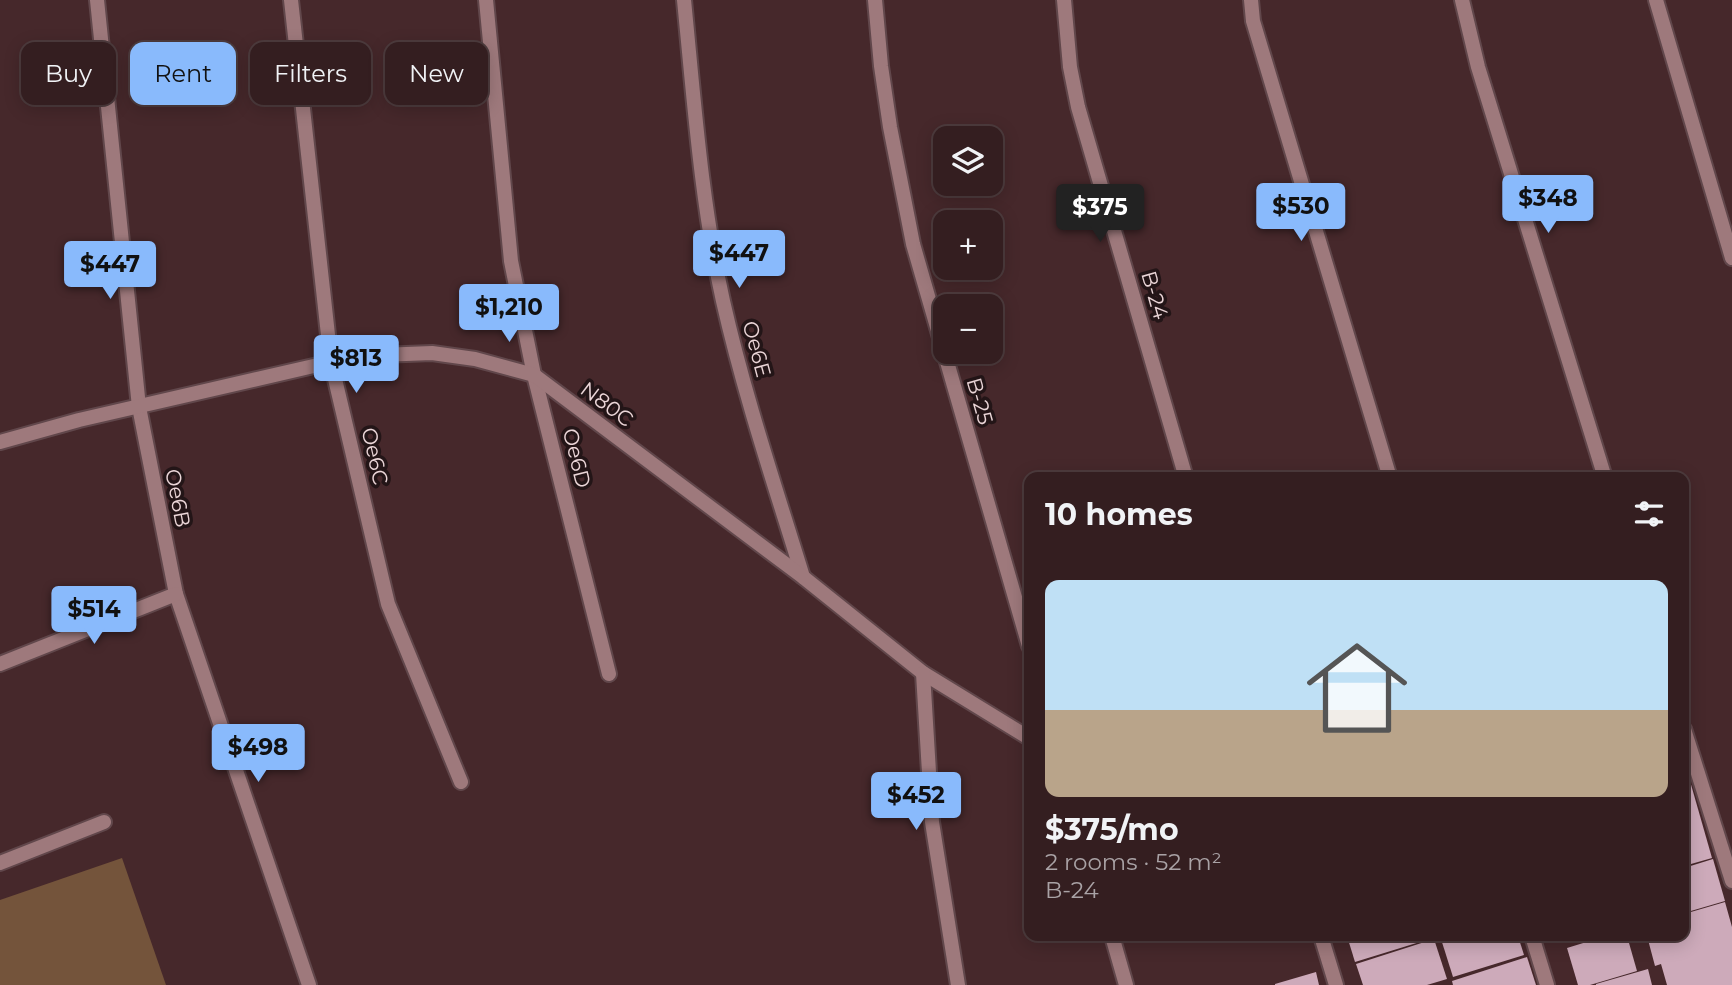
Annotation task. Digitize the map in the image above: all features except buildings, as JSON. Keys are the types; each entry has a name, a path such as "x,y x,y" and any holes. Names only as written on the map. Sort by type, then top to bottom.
{"street":[{"name":"Oe6B","path":"97,0 139,407 176,594 309,985"},
{"name":"Oe6C","path":"291,0 331,362 388,604 461,782"},
{"name":"Oe6D","path":"486,0 511,261 534,375 610,674"},
{"name":"Oe6E","path":"684,0 701,164 723,300 741,371 803,578"},
{"name":"B-25","path":"875,0 881,66 913,244 1024,629"},
{"name":"B-24","path":"1064,0 1070,67 1078,107 1184,472"},
{"path":"1251,0 1253,21 1388,472"},
{"path":"1462,0 1478,67 1603,472"},
{"path":"1656,0 1732,258"},
{"name":"N80C","path":"0,442 331,362 380,355 432,353 475,359 534,375 803,578 923,673 1024,735"},
{"path":"0,664 176,594"},
{"path":"923,673 932,822 958,985"},
{"path":"1689,745 1732,881"},
{"path":"0,863 104,822"},
{"path":"1113,941 1126,985"},
{"path":"1323,941 1336,985"},
{"path":"1534,941 1547,985"}],"shaded area":[{"path":"122,858 166,985 0,985 0,900"}]}
